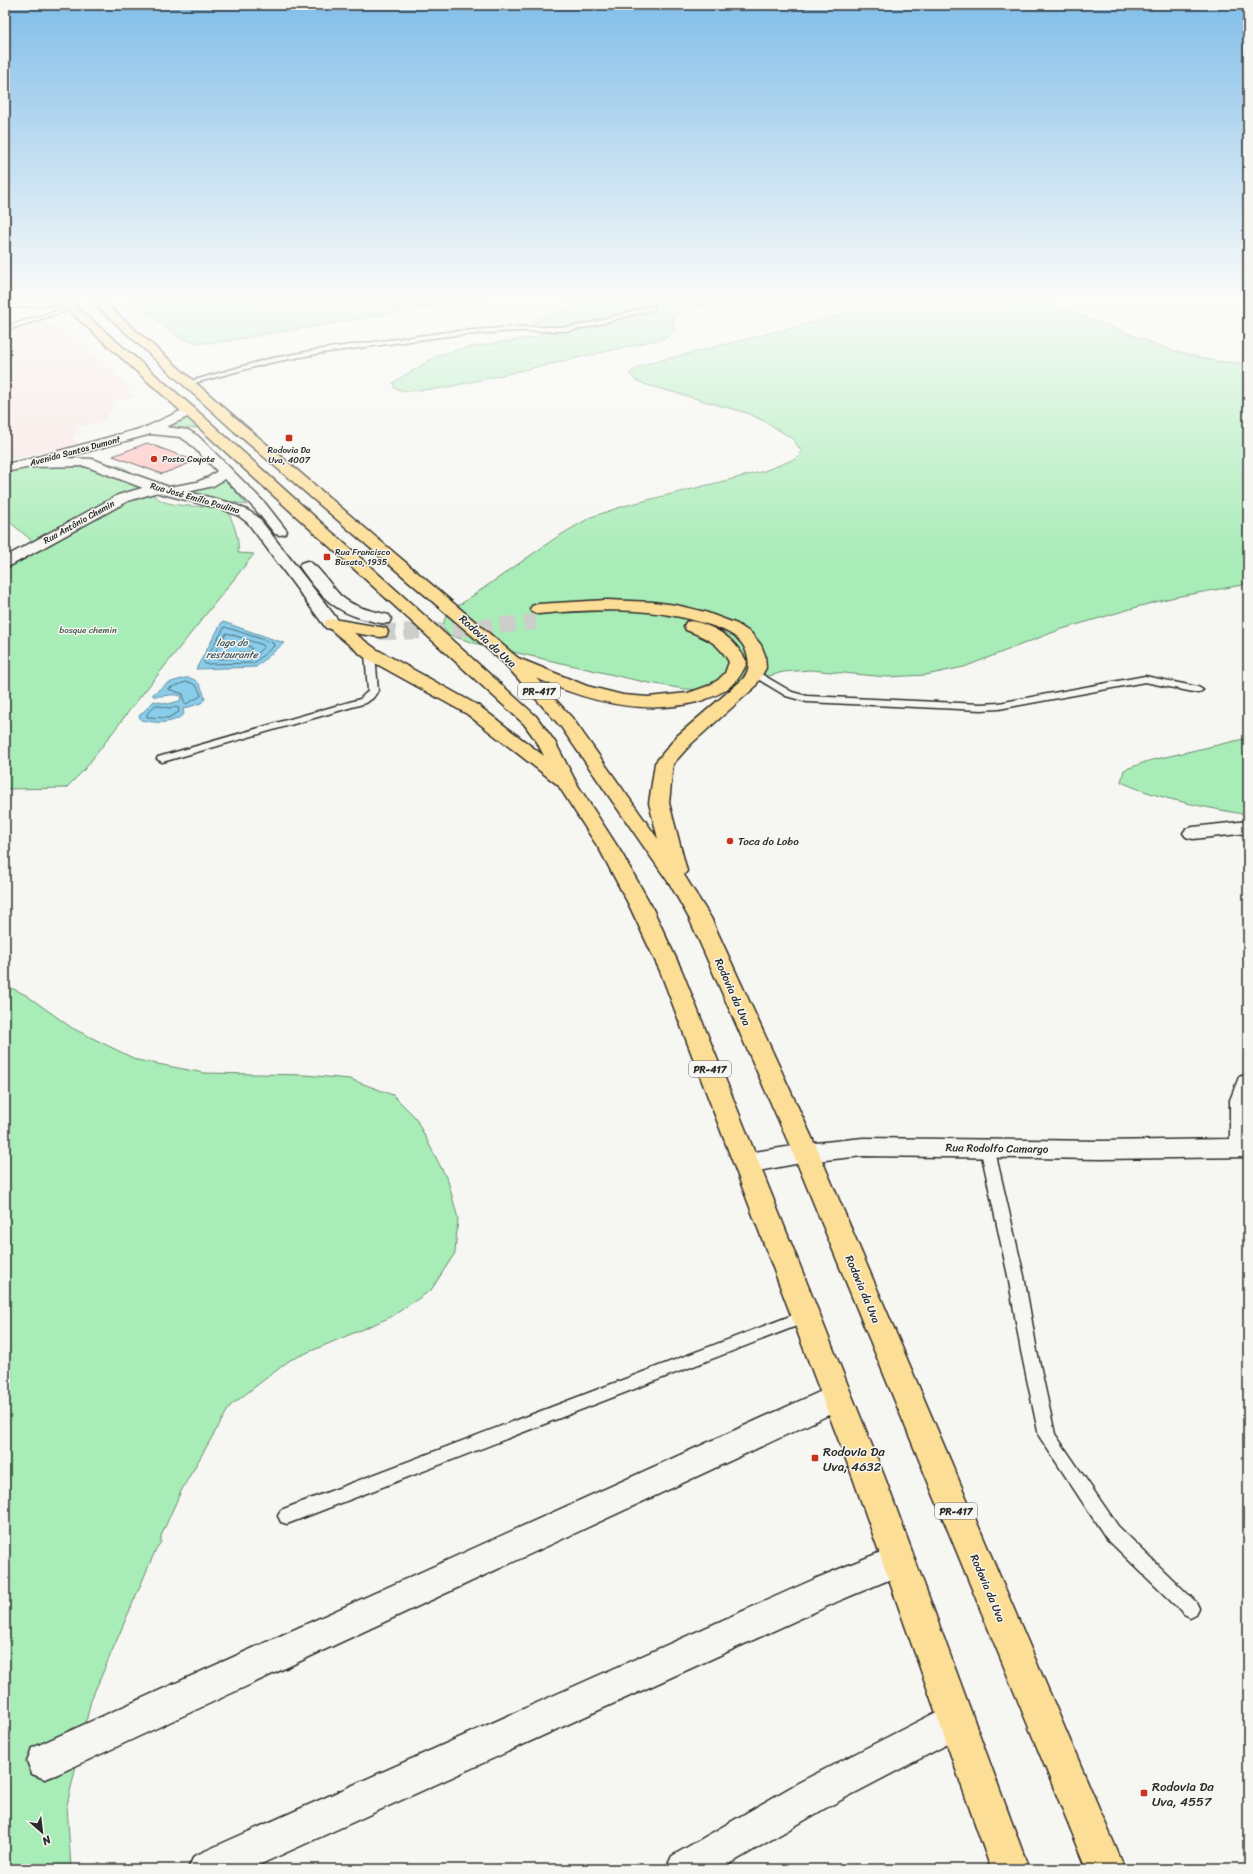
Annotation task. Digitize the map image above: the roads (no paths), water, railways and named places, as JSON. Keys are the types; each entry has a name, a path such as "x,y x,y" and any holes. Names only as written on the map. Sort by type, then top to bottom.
{"main road":[{"name":"PR-417","path":"162,387 530,720 546,742 567,784 611,852 640,905 671,971 747,1163 898,1560 1010,1869"},
{"name":"Rodovia da Uva","path":"192,387 510,659 567,723 680,886 700,918 806,1153 1106,1869"},
{"path":"510,659 580,689 638,702 667,701 692,698 715,690 732,677 738,662 730,646 712,633 678,622 656,618 537,615 582,605 628,605 669,609 700,615 732,627 752,643 759,663 756,674 748,683 684,740 664,764 659,803 680,886"},
{"path":"332,624 370,653 473,710 567,784"},
{"path":"332,624 382,625"}],"street":[{"name":"Avenida Santos Dumont","path":"5,468 31,463 150,430 189,411"},
{"name":"Rua José Emílio Paulino","path":"150,430 183,433 193,439 260,506 287,540"},
{"path":"87,462 87,457 96,445"},
{"name":"Rua José Emílio Paulino","path":"31,463 87,462 156,488 244,512 253,520 332,624"},
{"path":"156,488 169,489 198,486 220,476 224,471"},
{"name":"Rua Antônio Chemin","path":"5,564 123,498 156,488"},
{"path":"301,558 328,595 343,606 382,625"},
{"path":"1193,833 1248,826"},
{"path":"1245,1148 1242,1100 1248,1083"},
{"name":"Rua Rodolfo Camargo","path":"747,1163 806,1153 863,1147 987,1147 1100,1150 1245,1148"},
{"path":"45,1761 837,1397"},
{"path":"207,1869 828,1589 898,1560"},
{"path":"685,1869 811,1796 956,1720"}],"lane":[{"path":"162,759 363,701 370,696 373,691 370,653"},
{"path":"756,674 789,694 807,699 980,707 999,706 1145,679 1198,690"},
{"path":"987,1147 1016,1276 1028,1351 1047,1436 1112,1532 1190,1608"},
{"path":"287,1516 806,1316"}],"water":[{"name":"lago do restaurante","path":"222,622 284,643 256,667 196,669"},
{"path":"185,678 193,679 199,684 205,699 201,703 183,709 184,714 169,722 152,722 141,720 139,716 154,701 168,704 180,701 181,696 178,695 153,696 153,694 168,683"}],"tunnel":[{"path":"380,632 439,631 536,622"}],"place":[{"name":"Rodovia Da Uva, 4007","path":"289,438"},
{"name":"Posto Coyote","path":"154,459"},
{"name":"Rua Francisco Busato, 1935","path":"327,557"},
{"name":"Toca do Lobo","path":"730,841"},
{"name":"Rodovia Da Uva, 4632","path":"815,1458"},
{"name":"Rodovia Da Uva, 4557","path":"1144,1793"}],"park label":[{"name":"bosque chemin","path":"88,630"}]}
